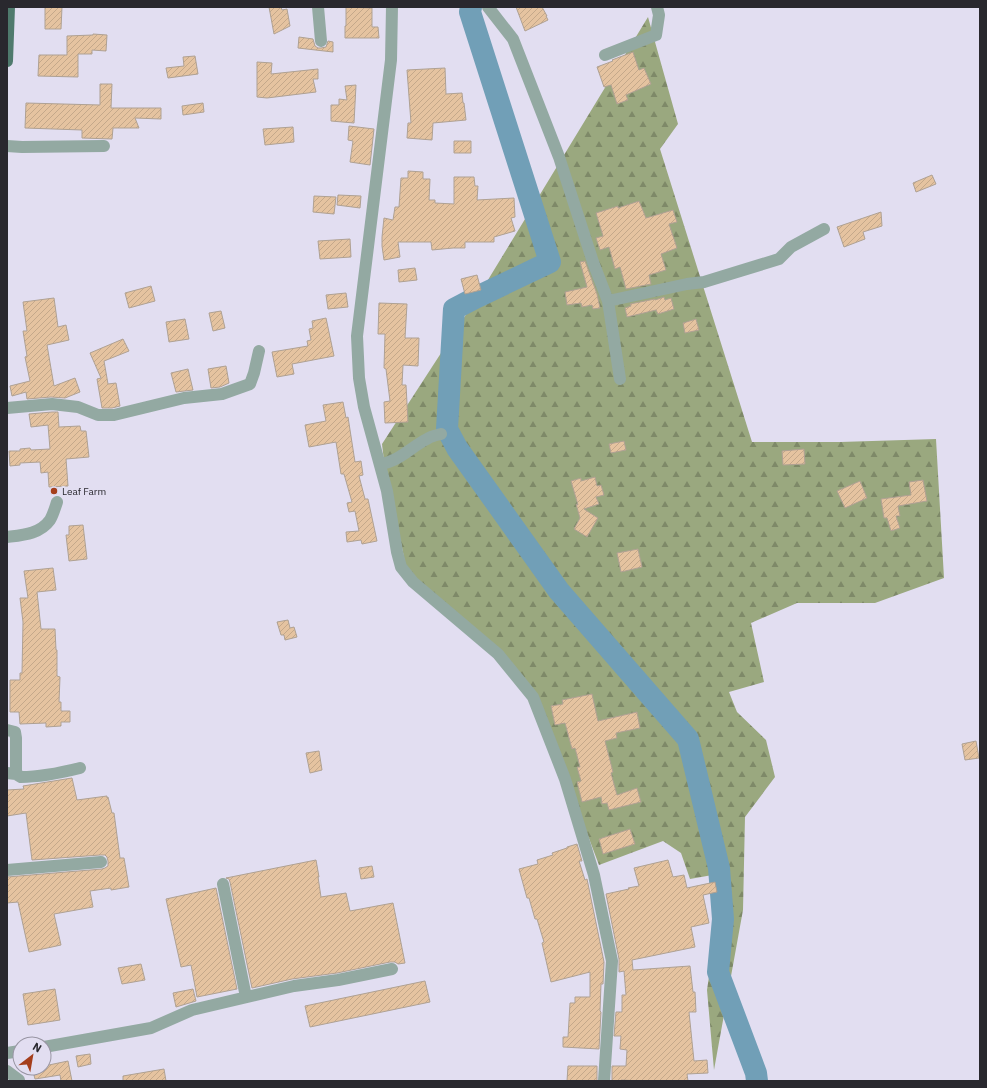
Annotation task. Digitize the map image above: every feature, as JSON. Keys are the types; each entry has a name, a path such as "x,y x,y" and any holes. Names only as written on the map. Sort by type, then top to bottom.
{"main road":[{"path":"7,61 9,7"}],"street":[{"path":"318,7 321,41"},
{"path":"392,7 391,60 357,336 359,378 364,407 388,491 397,552 401,567 413,582 498,654 533,697 565,779 594,875 612,961 604,1081"},
{"path":"488,7 513,39 559,157 593,262 608,300 620,379"},
{"path":"605,55 656,35 659,16 657,7"},
{"path":"7,146 104,146"},
{"path":"608,300 704,282 779,259 791,247 824,229"},
{"path":"7,408 52,404 78,407 98,415 114,415 184,398 222,394 250,384 259,351"},
{"path":"380,464 388,463 426,439 442,434"},
{"path":"7,537 31,533 44,527 51,519 57,502"},
{"path":"7,730 15,732 16,738 12,773 20,777 35,777 80,768"},
{"path":"7,870 101,862"},
{"path":"223,884 246,997"},
{"path":"52,1046 151,1028 192,1010 294,986 338,980 392,969"},
{"path":"7,1071 19,1080"}],"green space":[{"path":"648,17 678,124 660,149 752,442 840,442 936,439 944,578 875,603 797,603 751,623 764,682 729,692 737,712 766,740 775,777 745,817 743,910 714,1070 707,990 721,895 718,874 690,879 681,853 663,841 599,865 535,695 414,579 406,567 384,461 382,444 480,293"}],"building":[{"path":"45,7 62,7 61,29 45,29"},
{"path":"269,7 281,7 282,10 287,9 290,26 274,34"},
{"path":"346,7 372,8 372,27 378,27 379,38 345,38"},
{"path":"516,7 542,7 548,20 525,31"},
{"path":"93,34 107,35 106,51 92,50 92,54 78,54 78,77 38,76 39,55 67,55 67,36"},
{"path":"299,37 313,39 315,46 318,48 326,47 328,41 333,42 333,52 298,48"},
{"path":"633,52 639,70 644,68 651,84 626,95 628,100 617,104 611,85 604,87 597,67"},
{"path":"195,56 198,74 168,78 166,68 184,66 183,57"},
{"path":"257,62 272,63 271,74 318,69 318,79 313,79 316,92 267,98 257,97"},
{"path":"445,68 446,94 462,93 466,120 433,123 432,140 407,138 408,123 411,123 407,70"},
{"path":"100,84 112,84 111,108 161,108 161,119 135,118 139,128 113,128 112,139 82,138 82,130 25,128 26,103 100,105"},
{"path":"356,85 354,123 331,121 331,105 339,105 339,99 347,100 345,86"},
{"path":"203,103 204,112 183,115 182,106"},
{"path":"349,126 374,129 370,165 350,162 353,141 348,140"},
{"path":"293,127 294,142 265,145 263,129"},
{"path":"454,141 471,141 471,153 454,153"},
{"path":"408,171 423,172 423,179 430,179 429,200 435,200 435,203 454,204 454,177 474,177 475,186 478,186 477,200 514,198 515,217 511,218 515,231 494,237 494,242 465,242 465,248 432,250 431,242 398,242 400,257 384,260 382,237 384,218 393,220 395,207 399,207 401,178 408,178"},
{"path":"932,175 936,184 916,192 913,183"},
{"path":"338,195 361,196 360,208 337,205"},
{"path":"314,196 336,197 334,214 313,212"},
{"path":"639,201 646,218 673,210 677,222 669,224 677,248 661,254 666,270 649,275 651,284 626,289 620,267 615,269 609,247 600,250 596,238 603,236 596,213"},
{"path":"881,212 882,226 863,232 865,239 844,247 837,227"},
{"path":"350,239 351,257 320,259 318,241"},
{"path":"585,261 597,294 600,308 593,309 592,305 582,307 581,303 567,305 565,292 587,287 580,262"},
{"path":"415,268 417,280 399,282 398,270"},
{"path":"477,275 481,290 465,294 461,279"},
{"path":"151,286 155,301 129,308 125,293"},
{"path":"346,293 348,307 328,309 326,295"},
{"path":"664,297 665,300 671,298 674,309 658,314 656,310 627,317 625,308 631,306 630,304"},
{"path":"54,298 58,327 66,325 69,340 47,345 54,386 75,378 80,392 65,398 51,397 27,399 26,392 12,396 10,386 30,381 25,357 27,356 23,331 27,331 23,302"},
{"path":"379,303 407,304 405,338 419,338 418,366 403,365 402,385 406,385 408,422 385,423 384,402 390,401 386,369 384,368 385,334 378,334"},
{"path":"221,311 225,328 213,331 209,313"},
{"path":"326,318 334,356 292,364 294,374 277,377 272,352 308,346 307,341 311,340 309,329 313,328 312,321"},
{"path":"185,319 189,339 169,342 166,322"},
{"path":"696,319 699,330 685,333 683,323"},
{"path":"123,339 129,351 104,361 108,384 116,383 120,406 102,408 97,379 101,378 90,353"},
{"path":"226,366 229,383 220,387 211,388 208,369"},
{"path":"188,369 193,390 176,392 171,373"},
{"path":"343,402 346,418 348,417 355,462 361,461 363,475 359,476 365,499 368,499 377,541 362,544 361,540 347,542 346,532 359,531 355,511 349,512 347,503 352,502 344,474 341,474 336,442 309,447 305,425 326,421 323,405"},
{"path":"58,412 59,427 80,426 81,431 86,431 89,457 66,459 68,486 49,487 48,472 41,473 40,462 20,463 20,465 10,466 9,451 20,451 20,449 30,448 31,450 50,449 48,425 31,427 29,414"},
{"path":"624,441 626,450 611,453 609,444"},
{"path":"804,449 805,464 783,465 782,451"},
{"path":"595,477 597,486 601,485 604,495 596,497 599,504 584,509 598,518 587,537 574,529 580,518 571,481 581,478 581,481"},
{"path":"923,480 927,501 898,506 900,516 896,516 900,528 891,531 887,518 884,518 881,499 911,495 909,482"},
{"path":"860,481 867,498 845,508 837,491"},
{"path":"83,525 87,559 69,561 66,535 69,535 69,526"},
{"path":"638,549 642,567 621,572 617,553"},
{"path":"53,568 56,590 37,592 41,629 55,629 57,676 60,677 59,702 61,702 61,711 70,711 70,722 61,722 61,726 46,727 46,723 20,724 19,712 10,712 10,680 20,680 20,673 22,673 23,622 20,598 28,598 24,571"},
{"path":"288,620 290,628 294,627 297,637 285,640 284,635 281,635 277,622"},
{"path":"592,694 598,721 637,712 640,728 616,733 617,738 605,741 617,795 637,788 641,802 609,810 607,803 602,804 601,797 582,802 577,782 581,781 577,767 580,767 575,748 572,749 565,723 555,725 551,706 563,704 562,700"},
{"path":"976,741 979,758 965,760 962,744"},
{"path":"319,751 322,770 310,773 306,753"},
{"path":"72,778 77,800 108,797 112,813 114,813 120,858 124,858 129,887 90,891 93,907 54,914 61,945 29,952 18,902 7,903 7,877 102,869 108,866 108,861 105,855 32,860 26,813 7,816 7,790 24,789 23,786"},
{"path":"630,829 635,844 603,854 599,839"},
{"path":"577,844 582,861 579,861 585,880 587,879 604,962 603,984 601,984 599,1049 563,1047 563,1037 568,1037 570,1003 575,1003 575,997 590,997 590,972 551,982 542,943 544,942 529,898 527,898 519,869 538,864 537,860 553,855 552,853"},
{"path":"316,860 321,897 346,893 350,911 393,903 405,963 398,964 395,962 390,962 337,973 292,979 252,988 230,882 229,879 226,878"},
{"path":"668,860 673,877 684,875 687,888 715,882 717,892 703,895 709,923 691,927 695,947 632,960 633,970 690,966 693,992 695,992 696,1012 689,1012 694,1061 707,1060 708,1073 687,1074 688,1081 612,1081 612,1066 626,1066 627,1050 620,1049 621,1036 614,1036 616,1012 622,1012 622,995 626,995 624,971 619,972 619,959 606,894 639,886 634,868"},
{"path":"372,866 374,877 361,879 359,868"},
{"path":"216,888 237,989 197,997 191,965 181,967 166,899"},
{"path":"141,964 145,980 122,984 118,968"},
{"path":"425,981 430,1002 310,1027 305,1006"},
{"path":"55,989 60,1020 28,1025 23,994"},
{"path":"193,989 196,1001 176,1007 173,993"},
{"path":"90,1054 91,1064 78,1067 76,1056"},
{"path":"68,1061 72,1081 61,1081 60,1075 35,1079 34,1076 52,1076 52,1064"},
{"path":"568,1066 597,1066 597,1081 567,1081"},
{"path":"164,1069 166,1081 123,1081 123,1076"}],"waterway":[{"path":"471,7 470,12 550,262 454,309 447,429 457,448 559,591 688,739 719,868 723,919 718,972 756,1073 757,1081"}],"place":[{"name":"Leaf Farm","path":"54,491"}]}
